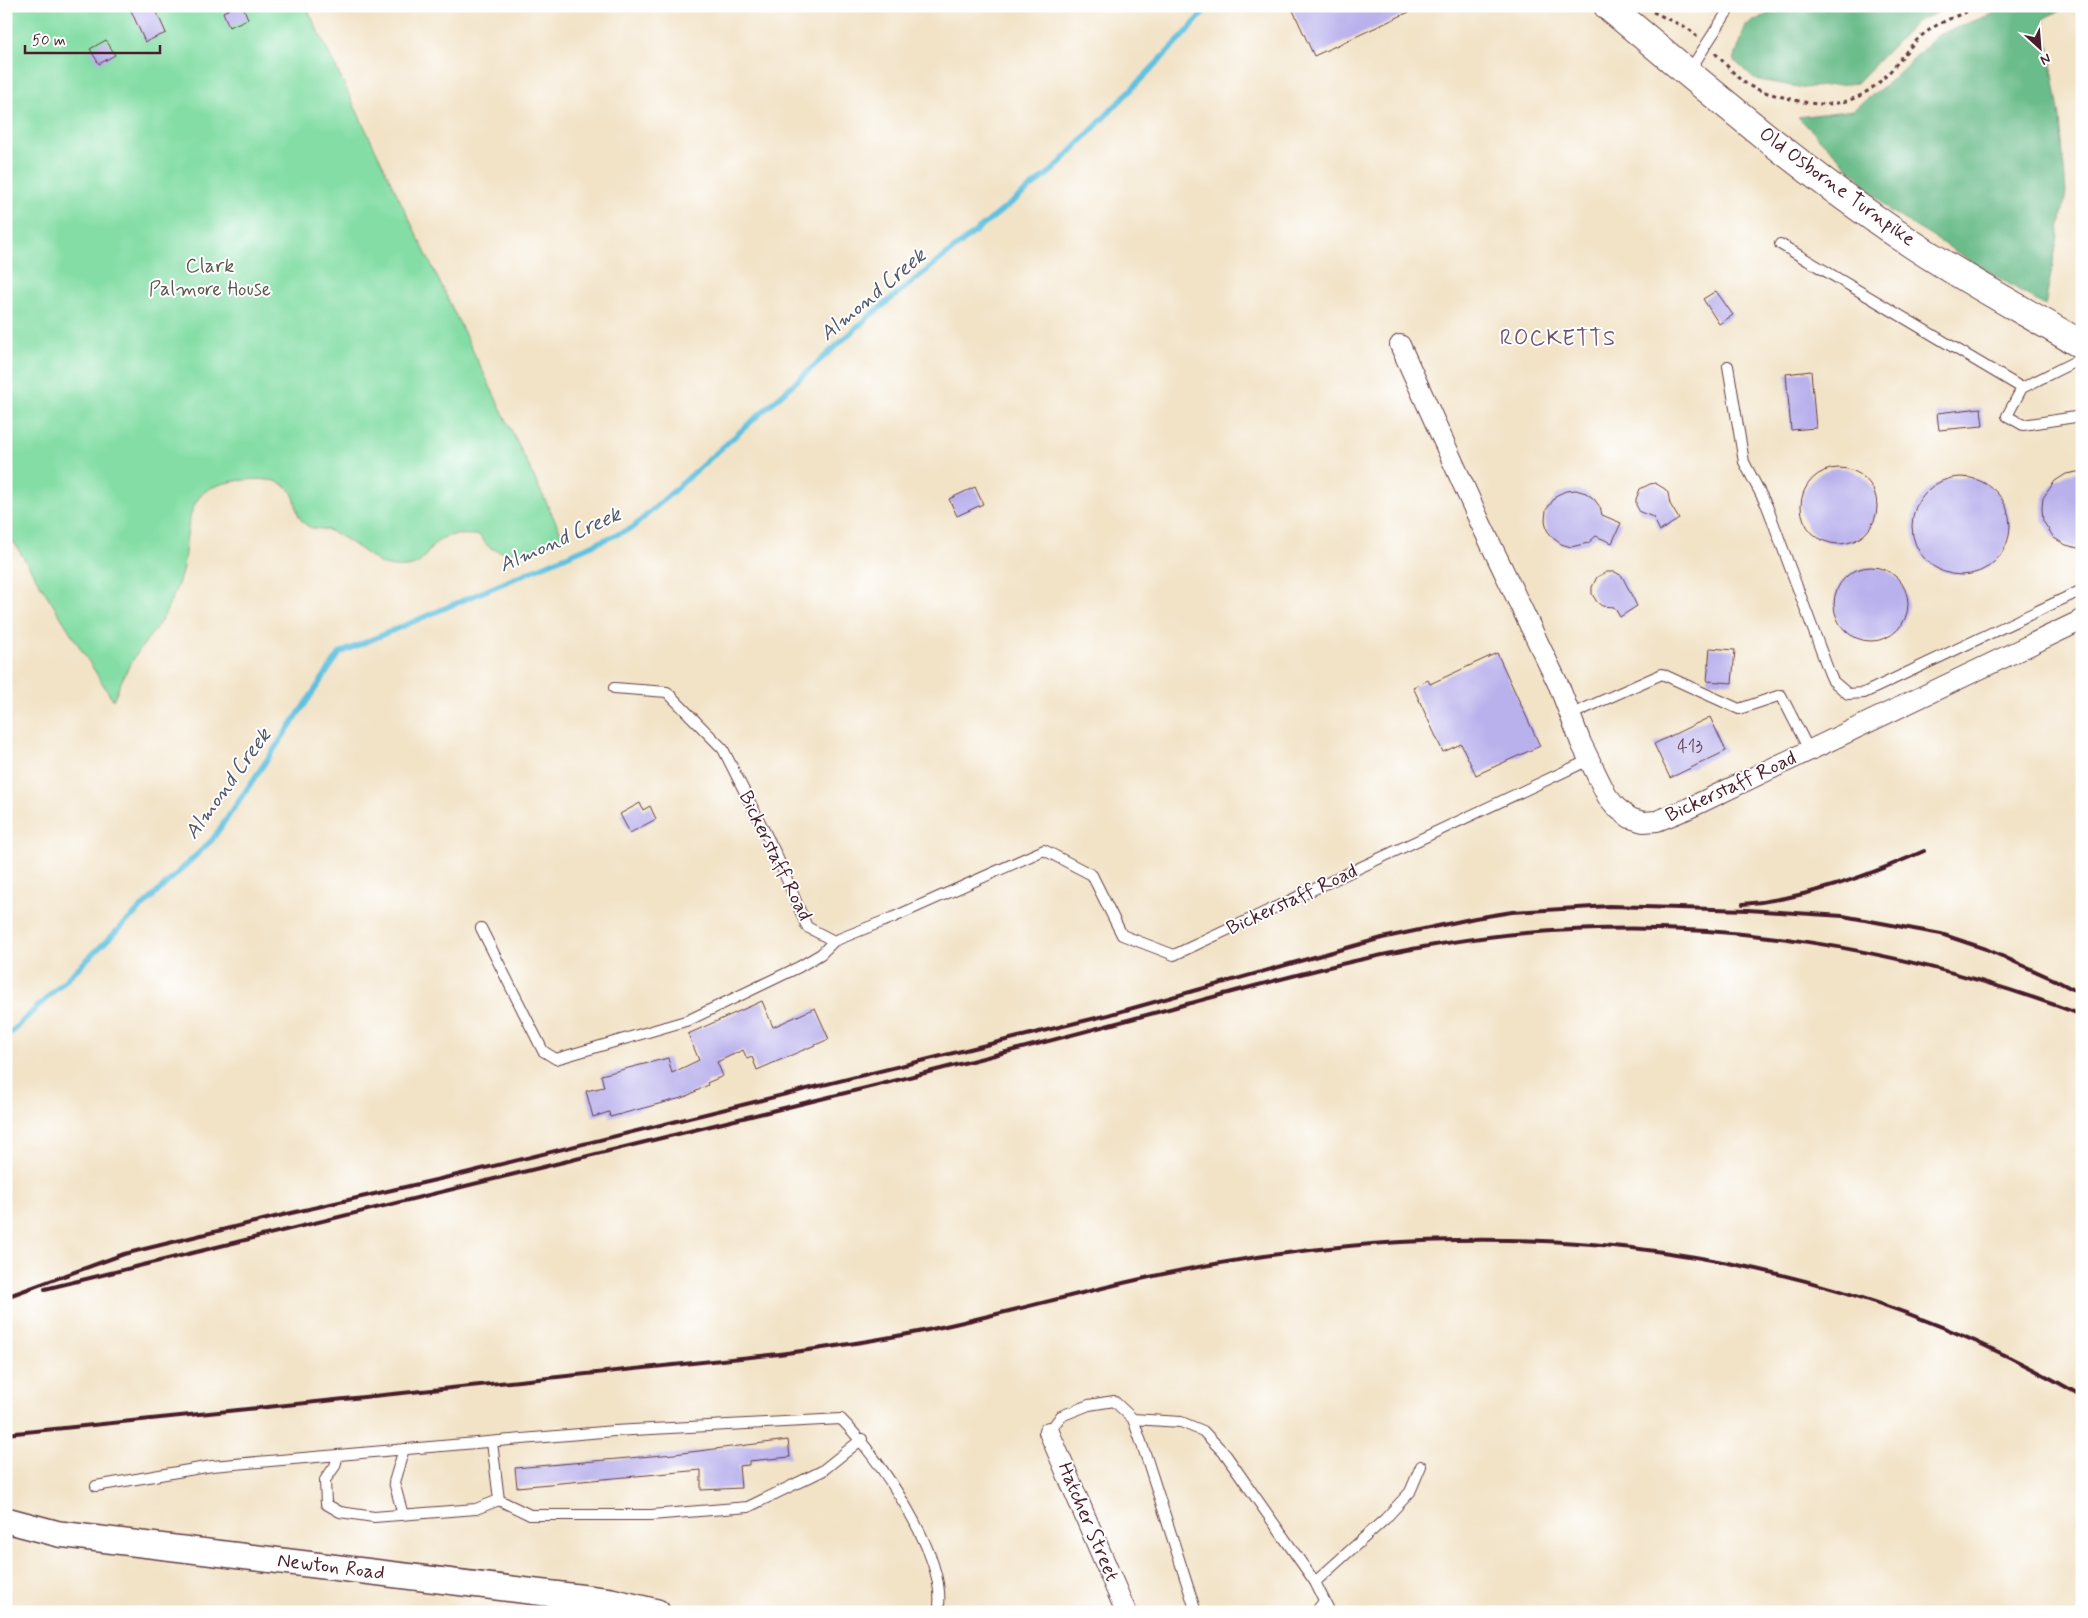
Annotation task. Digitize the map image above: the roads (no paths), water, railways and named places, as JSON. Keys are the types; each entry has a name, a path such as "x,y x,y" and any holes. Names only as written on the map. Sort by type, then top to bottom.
{"main road":[{"name":"Old Osborne Turnpike","path":"1608,6 1688,73 1850,201 1907,241 2082,345"}],"street":[{"path":"1400,345 1481,524 1559,686 1589,760"},
{"name":"Bickerstaff Road","path":"1589,760 1607,796 1617,808 1630,818 1644,822 1657,821 1687,809 2082,620"},
{"name":"Hatcher Street","path":"1049,1432 1126,1612"},
{"name":"Newton Road","path":"6,1520 59,1534 611,1602 657,1612"}],"lane":[{"path":"1688,73 1731,6"},
{"path":"1780,244 2022,388"},
{"path":"2082,358 2022,388 2007,416 2024,425 2082,416"},
{"path":"1728,366 1744,462 1767,506 1833,681 1848,694 1864,693 2082,590"},
{"path":"1570,715 1662,674 1739,709 1782,695 1809,750"},
{"name":"Bickerstaff Road","path":"614,688 668,692 723,749 776,854 807,927 834,941 1044,850 1092,875 1122,936 1174,956 1589,760"},
{"path":"480,928 543,1051 556,1059 689,1020 799,967 821,954 834,941"},
{"path":"1049,1432 1061,1416 1089,1405 1114,1401 1133,1419 1196,1612"},
{"path":"96,1486 212,1466 614,1431 841,1418 862,1439 901,1496 933,1561 940,1588 938,1612"},
{"path":"1133,1419 1181,1422 1203,1431 1226,1455 1315,1582 1330,1612"},
{"path":"338,1455 335,1466 325,1480 326,1504 340,1512 374,1517 403,1515 476,1509 499,1500 530,1515 651,1515 748,1507 822,1471 862,1439"},
{"path":"492,1442 499,1500"},
{"path":"403,1515 394,1482 404,1449"},
{"path":"1315,1582 1385,1519 1410,1492 1422,1466"},
{"path":"1316,1612 1324,1601"}],"waterway":[{"name":"Almond Creek","path":"6,1037 212,840 340,653 632,528 872,314 1054,169 1185,34 1209,6"}],"railway":[{"path":"1743,904 1812,892 1880,869 1924,851"},
{"path":"6,1297 124,1254 453,1176 1108,1015 1382,938 1512,912 1609,906 1748,910 1843,916 1941,934 1986,949 2082,994"},
{"path":"45,1289 882,1084 1312,971 1397,952 1483,938 1526,933 1598,929 1669,929 1739,934 1808,942 1946,971 2014,991 2082,1015"},
{"path":"6,1434 796,1352 918,1332 1145,1278 1221,1263 1333,1247 1444,1240 1555,1242 1664,1252 1772,1273 1878,1303 1981,1344 2082,1396"}],"district":[{"name":"ROCKETTS","path":"1558,339"}],"park label":[{"name":"Clark Palmore House","path":"210,278"}]}
